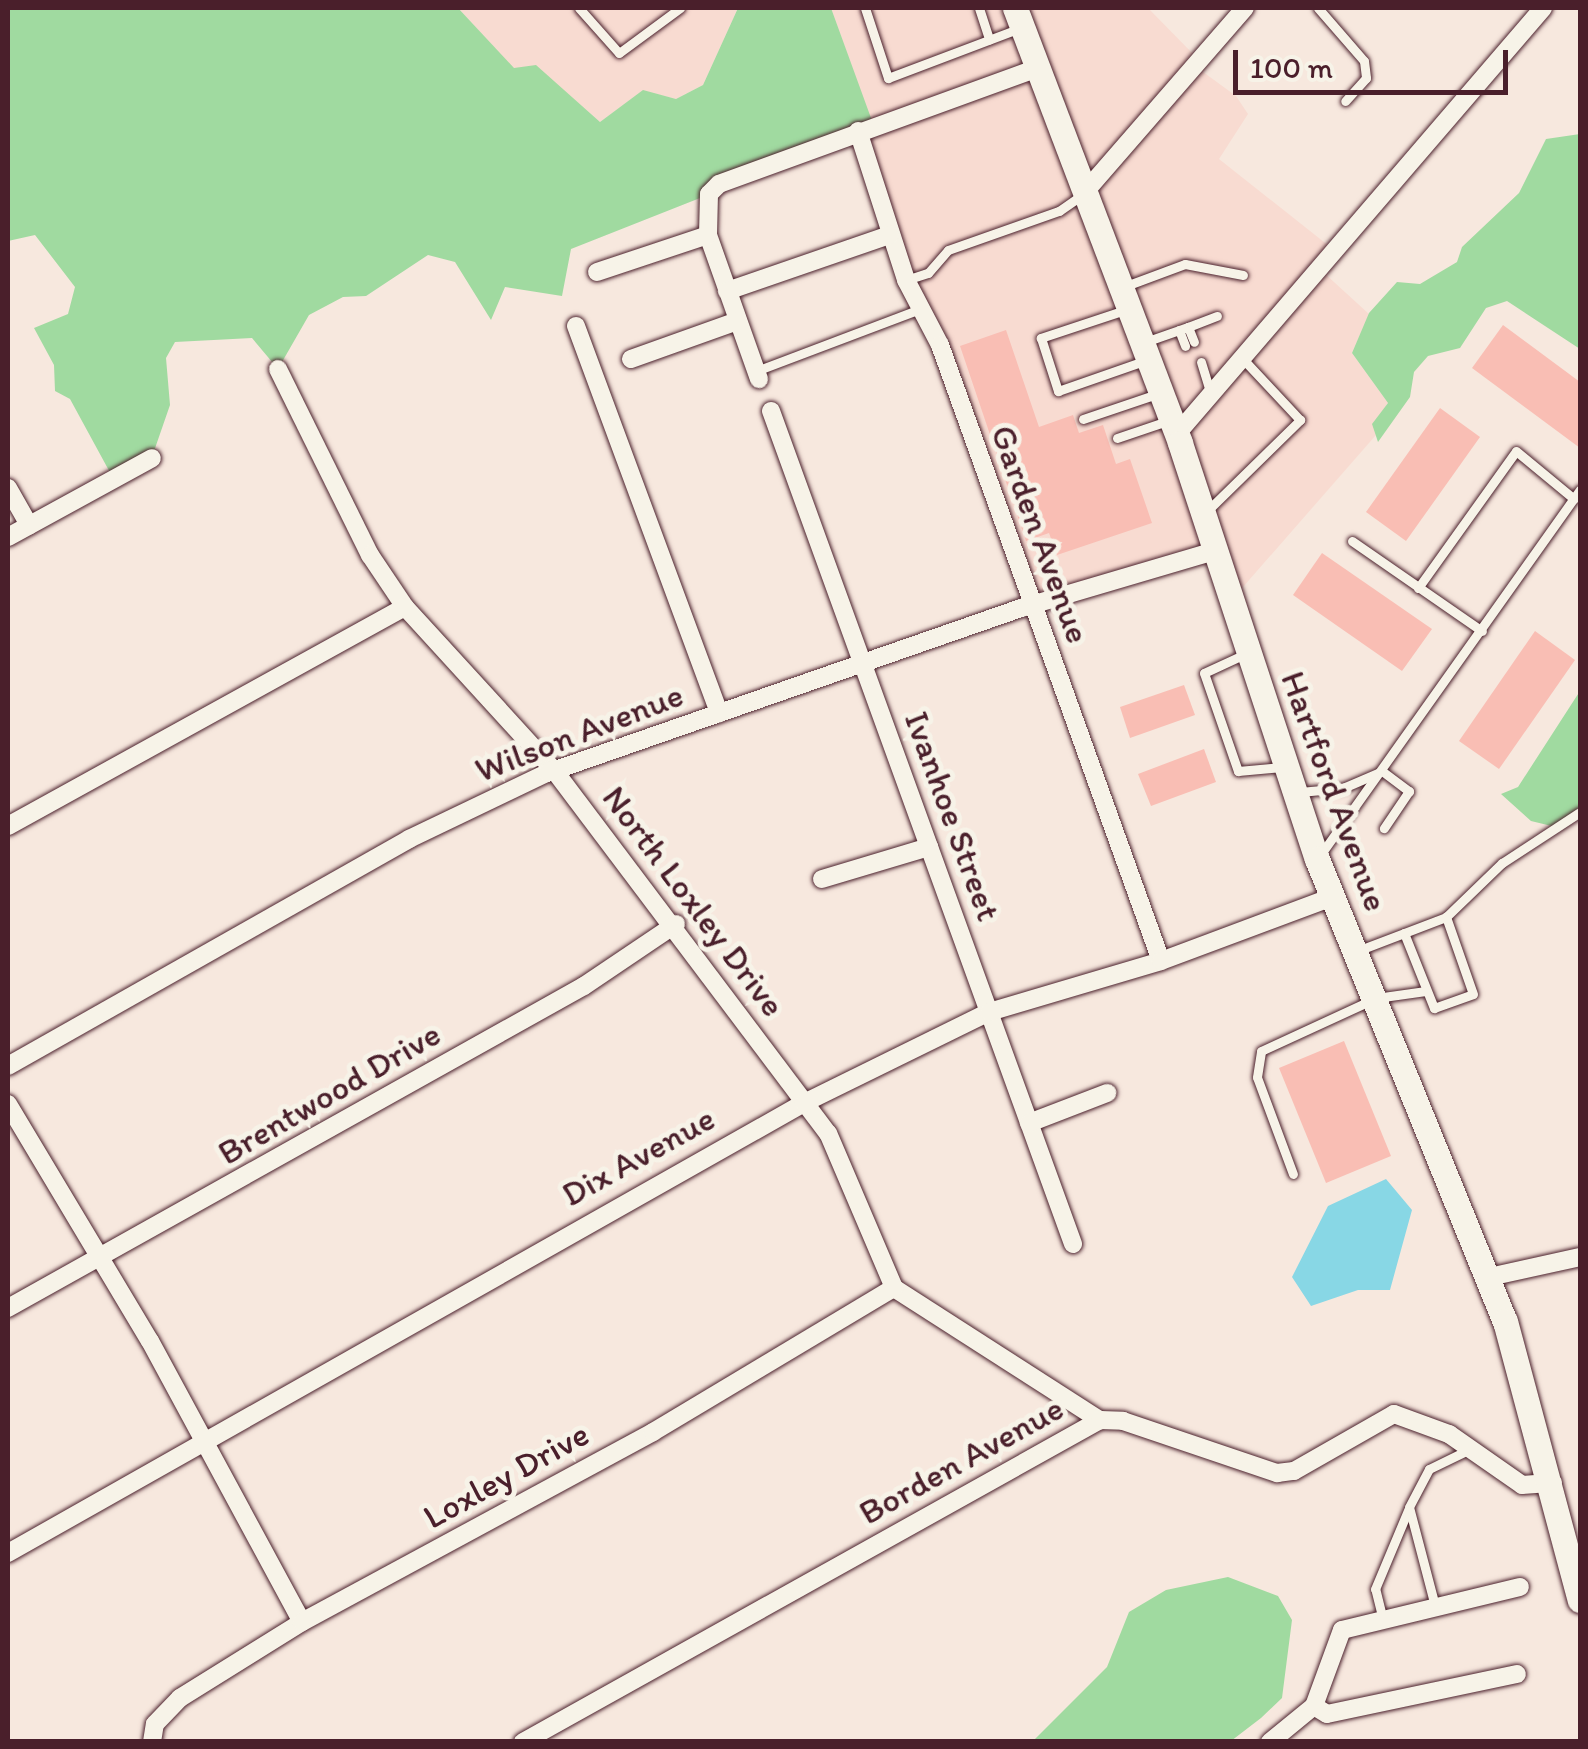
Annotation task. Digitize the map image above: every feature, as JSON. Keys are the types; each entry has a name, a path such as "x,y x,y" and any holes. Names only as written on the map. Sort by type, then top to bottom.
{"main road":[{"name":"Hartford Avenue","path":"1018,17 1173,428 1316,860 1335,896 1489,1278 1553,1484 1580,1600"}],"street":[{"path":"1084,193 1244,8"},
{"path":"1173,428 1210,395 1543,8"},
{"path":"757,375 708,235 707,205 720,184 1038,68"},
{"name":"Garden Avenue","path":"858,131 906,280 1032,606 1161,961"},
{"path":"597,272 708,235"},
{"path":"727,291 890,235"},
{"path":"630,359 737,321"},
{"path":"576,326 720,713"},
{"name":"North Loxley Drive","path":"278,369 370,555 405,607 554,770 676,924 844,1162 894,1288"},
{"name":"Ivanhoe Street","path":"770,410 1073,1244"},
{"path":"8,537 152,458"},
{"path":"8,488 29,525"},
{"name":"Wilson Avenue","path":"8,1066 409,839 554,770 1032,606 1215,551"},
{"path":"8,826 405,607"},
{"path":"822,879 929,847"},
{"name":"Dix Avenue","path":"8,1553 202,1438 804,1103 989,1012 1161,961 1335,896"},
{"name":"Brentwood Drive","path":"8,1308 584,986 676,924"},
{"path":"1029,1123 1107,1094"},
{"path":"8,1104 202,1438 302,1622"},
{"path":"1489,1278 1580,1257"},
{"path":"894,1288 1100,1420"},
{"name":"Loxley Drive","path":"154,1733 180,1698 302,1622 652,1432 894,1288"},
{"name":"Borden Avenue","path":"523,1742 1100,1420 1123,1421 1277,1473 1294,1471 1394,1414 1470,1449 1522,1485 1553,1484"},
{"path":"1270,1742 1314,1706 1342,1630 1520,1586"},
{"path":"1314,1706 1327,1714 1517,1674"}],"lane":[{"path":"580,8 619,53 680,8"},
{"path":"866,8 888,78 990,39 1018,17"},
{"path":"979,8 990,39"},
{"path":"1318,8 1364,62 1366,78 1345,101"},
{"path":"906,280 928,273 948,250 1059,211 1084,193"},
{"path":"1217,316 1183,328 1144,352 1058,391 1041,338 1124,299 1184,264 1243,275"},
{"path":"757,375 920,309"},
{"path":"1183,328 1190,344"},
{"path":"1203,515 1300,420 1242,358"},
{"path":"1198,365 1210,395"},
{"path":"1084,418 1160,394"},
{"path":"1117,438 1173,428"},
{"path":"1316,860 1577,494 1516,451 1418,588"},
{"path":"1352,541 1482,631"},
{"path":"1248,652 1204,673 1238,771 1342,788 1382,770"},
{"path":"1382,770 1410,792 1384,828"},
{"path":"1357,951 1446,918 1502,863 1580,812"},
{"path":"1404,934 1434,1008 1473,994 1446,918"},
{"path":"1293,1174 1256,1061 1278,1038 1376,998 1426,991"},
{"path":"1383,1620 1375,1589 1409,1507 1429,1469 1470,1449"},
{"path":"1409,1507 1435,1606"}],"shaded area":[{"path":"458,8 738,8 703,85 676,99 643,91 600,122 536,66 514,69"},
{"path":"831,8 1148,8 1198,59 1199,69 1236,96 1248,114 1219,159 1334,250 1323,272 1369,314 1352,353 1388,403 1373,424 1376,435 1236,595 1218,555 1033,604 935,344 908,309 861,148 874,129"}],"green space":[{"path":"8,8 458,8 514,68 536,65 600,122 643,90 676,99 703,85 738,8 831,8 875,129 571,249 562,296 505,287 491,320 455,262 428,255 366,296 343,297 309,315 278,369 252,338 175,342 166,358 170,405 152,457 113,478 70,399 55,391 54,365 34,328 68,314 75,287 35,235 8,241"},
{"path":"1580,134 1580,349 1507,301 1486,308 1460,348 1428,356 1414,372 1410,397 1378,442 1372,424 1388,403 1352,353 1369,313 1397,282 1420,284 1457,262 1462,247 1519,193 1546,139"},
{"path":"1580,691 1580,817 1564,829 1531,821 1501,794 1518,787"},
{"path":"1228,1577 1278,1596 1292,1620 1282,1698 1261,1718 1231,1741 1033,1741 1107,1667 1129,1612 1166,1590"}],"water":[{"path":"1386,1179 1412,1210 1390,1290 1358,1290 1311,1306 1292,1277 1328,1206"}],"building":[{"path":"1503,325 1580,382 1580,448 1472,368"},
{"path":"1006,330 1039,427 1073,415 1079,433 1103,425 1116,464 1130,459 1152,523 1057,555 1049,533 1026,541 960,346"},
{"path":"1440,408 1480,437 1406,541 1366,512"},
{"path":"1322,553 1432,629 1402,671 1293,595"},
{"path":"1535,631 1575,660 1499,769 1459,741"},
{"path":"1184,685 1195,715 1130,738 1120,707"},
{"path":"1204,749 1216,782 1151,806 1138,774"},
{"path":"1344,1041 1391,1156 1326,1183 1279,1068"}]}
